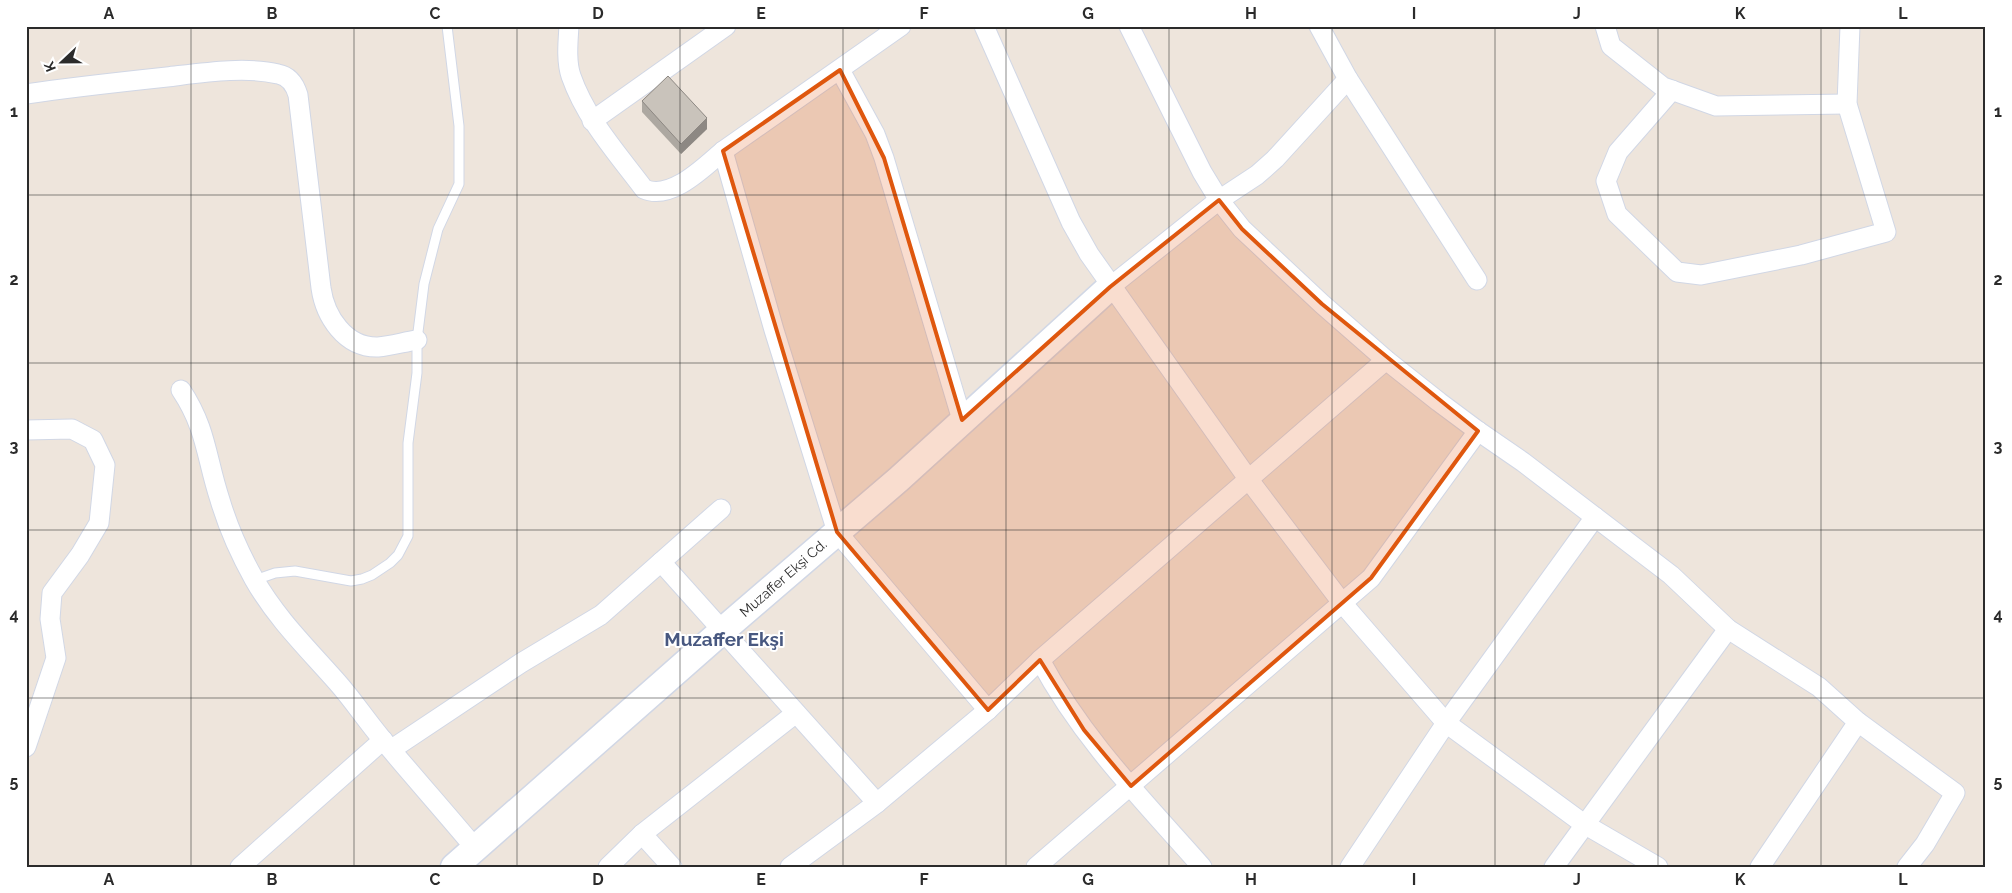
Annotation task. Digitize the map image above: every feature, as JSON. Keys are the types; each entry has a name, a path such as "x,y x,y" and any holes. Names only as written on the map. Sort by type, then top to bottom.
{"street":[{"path":"569,26 567,47 570,75 592,121 644,189 653,193 667,192 699,172 723,151 901,26"},
{"path":"592,121 726,26"},
{"path":"984,26 1071,222 1089,254 1110,287 1249,480 1343,604 1446,723 1584,824 1658,867"},
{"path":"1129,26 1202,172 1219,200 1242,230 1386,360 1671,575 1728,629 1819,687 1858,722 1955,793 1925,844 1907,867"},
{"path":"1319,26 1348,79 1477,280"},
{"path":"1605,26 1611,46 1663,87 1716,106 1847,104"},
{"path":"1672,90 1618,152 1606,181 1617,214 1677,272 1701,275 1801,255 1886,232 1847,104 1850,26"},
{"path":"840,70 875,134 884,158 962,420"},
{"path":"26,94 197,74 248,71 278,74 285,77 296,87 298,95 321,288 327,312 340,330 358,342 378,347 417,340"},
{"path":"1110,287 1219,200 1257,175 1275,159 1348,79"},
{"path":"723,151 774,330 837,532 988,710"},
{"name":"Muzaffer Ekşi Cd.","path":"454,867 722,631 899,479 1110,287"},
{"path":"790,867 877,804 988,710 1040,660 1386,360"},
{"path":"181,390 197,416 203,432 219,499 237,545 255,580 282,620 338,683 387,745 475,848"},
{"path":"26,430 72,429 93,440 105,465 99,523 80,555 52,593 50,619 56,658 26,748"},
{"path":"1047,863 1131,786 1371,578 1478,431"},
{"path":"240,867 387,745 601,615 721,510"},
{"path":"1350,867 1446,723 1595,517"},
{"path":"661,562 877,804"},
{"path":"1554,867 1728,629"},
{"path":"1040,660 1058,692 1084,730 1202,867"},
{"path":"608,867 642,834 796,714"},
{"path":"1760,867 1858,722"},
{"path":"642,834 672,867"}],"lane":[{"path":"255,580 275,573 295,571 351,581 362,579 382,570 394,559 404,546 408,536 408,451 417,373 417,340 424,284 438,229 459,184 459,126 447,26"}],"highlighted area":[{"path":"840,70 884,158 962,420 1110,287 1219,200 1242,229 1322,304 1478,431 1371,578 1131,786 1084,730 1040,660 988,710 837,532 723,151"}],"building":[{"path":"668,76 707,118 681,144 642,101"}],"district":[{"name":"Muzaffer Ekşi","path":"724,639"}]}
